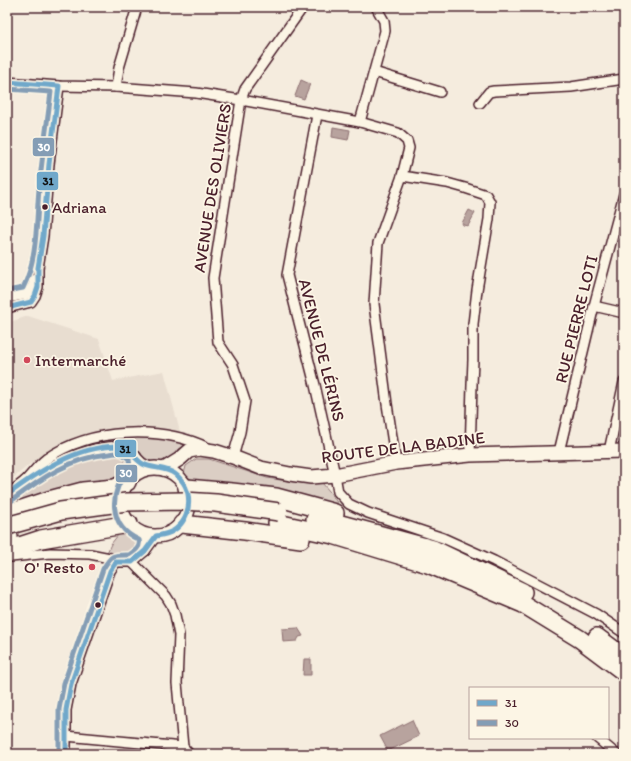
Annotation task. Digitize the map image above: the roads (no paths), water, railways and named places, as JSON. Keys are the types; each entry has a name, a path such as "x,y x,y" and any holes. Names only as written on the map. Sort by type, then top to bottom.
{"highway":[{"path":"7,514 49,500 83,492 115,488 132,477"},
{"path":"182,481 232,492 276,497 337,514 430,557 523,604 580,639 624,672"},
{"path":"7,538 68,521 127,512 189,512 278,518 333,535 430,557 527,594 586,630 624,657"},
{"path":"7,538 41,539 129,524"},
{"path":"182,524 295,538 363,550 430,557"}],"street":[{"path":"116,87 119,68 137,7"},
{"name":"AVENUE DES OLIVIERS","path":"233,457 240,432 245,401 233,364 218,342 212,278 241,100 245,89 302,7"},
{"path":"360,122 385,31 384,21 376,7"},
{"path":"374,72 440,92"},
{"path":"480,103 489,92 494,91 572,87 624,80"},
{"path":"7,82 59,86 116,87 196,93 360,122 398,133 407,141 409,148 402,176 378,242 374,304 396,463"},
{"path":"7,298 28,294 33,286 38,268 43,236 50,158 59,86"},
{"name":"AVENUE DE LÉRINS","path":"317,114 287,275 315,385 338,492 349,504 368,513 443,538 494,561 596,614 624,633"},
{"path":"402,176 446,183 465,188 486,196 490,202 489,219 473,324 470,455"},
{"name":"RUE PIERRE LOTI","path":"559,452 594,306 624,194"},
{"path":"7,308 31,302 38,287 38,268"},
{"path":"594,306 624,314"},
{"path":"609,451 624,382"},
{"name":"ROUTE DE LA BADINE","path":"7,495 25,481 46,460 60,451 77,443 102,436 126,433 153,433 188,440 261,468 311,477 335,475 396,463 470,455 624,450"},
{"name":"ROUTE DE LA BADINE","path":"25,481 67,458 95,449 119,446 129,450 142,463 158,468 180,459 189,451 200,449 214,451"},
{"path":"136,456 132,477 122,492 121,504 123,514 129,524 136,530 150,535 166,535 182,524 187,516 189,497 182,481 180,459"},
{"path":"132,477 145,469 158,468 171,471 182,481"},
{"path":"7,558 11,556 50,553 90,554 110,558 116,562 132,562 145,551 150,535"},
{"path":"66,754 66,710 71,684 110,571 116,562"},
{"path":"66,736 186,751 177,683 179,635 175,615 166,596 132,562"},
{"path":"598,739 616,754"}],"place":[{"name":"Adriana","path":"45,207"},
{"name":"Intermarché","path":"27,360"},
{"name":"O' Resto","path":"92,567"}]}
